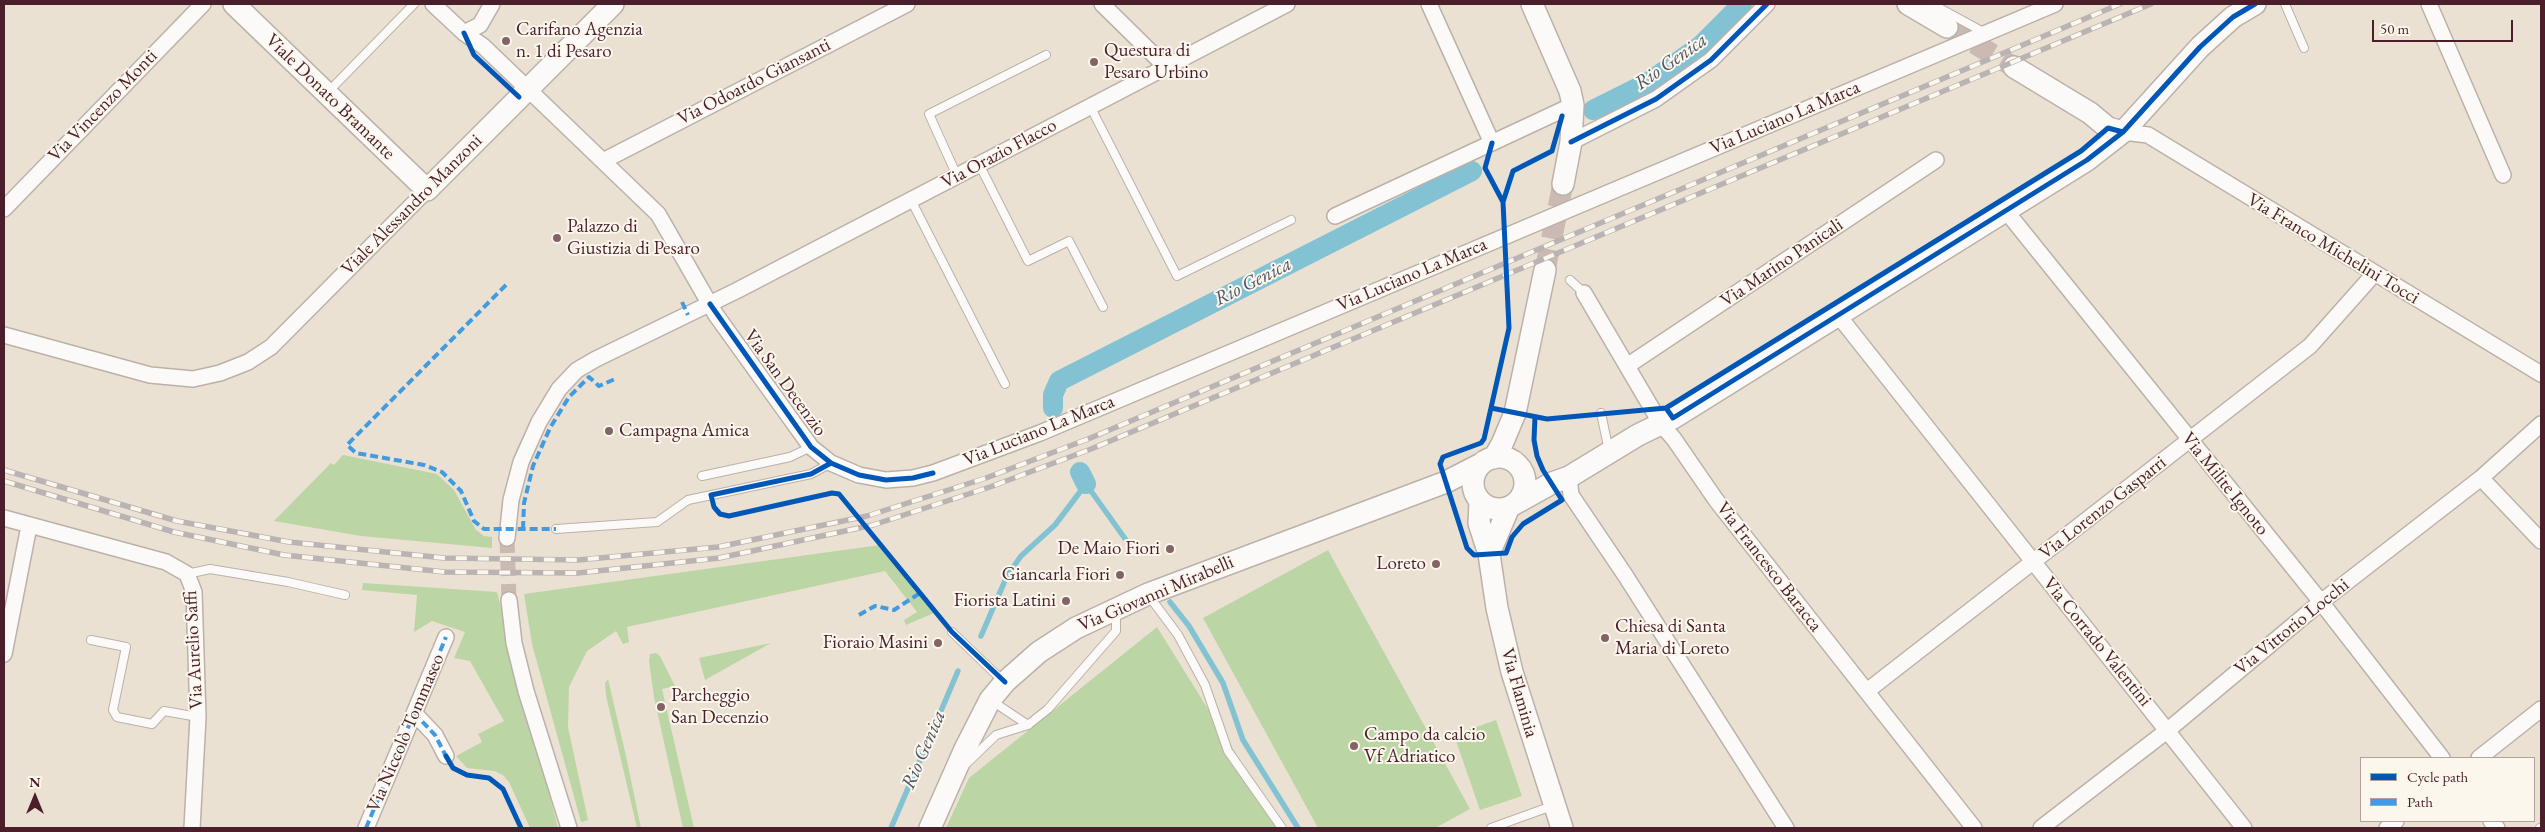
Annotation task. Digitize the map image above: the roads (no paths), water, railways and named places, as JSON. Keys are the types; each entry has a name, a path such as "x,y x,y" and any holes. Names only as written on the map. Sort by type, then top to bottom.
{"street":[{"name":"Via Vincenzo Monti","path":"4,209 203,4"},
{"name":"Viale Donato Bramante","path":"234,4 427,190"},
{"name":"Via San Decenzio","path":"434,4 464,33 483,46 658,214 710,304 811,446 832,463 859,475 886,480 913,478 933,473"},
{"path":"464,33 480,25 492,4"},
{"name":"Viale Alessandro Manzoni","path":"4,335 150,375 194,380 220,373 248,362 271,347 613,4"},
{"name":"Via Odoardo Giansanti","path":"603,161 907,4"},
{"path":"1102,4 1166,67"},
{"name":"Via Orazio Flacco","path":"507,538 512,500 521,462 539,422 559,389 577,370 710,304 1287,4"},
{"path":"1429,4 1492,143"},
{"path":"1532,4 1570,91 1573,104 1571,142 1563,184"},
{"path":"1571,142 1656,99 1711,60 1767,4"},
{"path":"1908,4 1947,27"},
{"name":"Via Luciano La Marca","path":"933,473 1040,433 2055,4"},
{"path":"1446,482 1489,507 1499,509 1512,505 1552,483 1569,477 1638,435 1661,424 2087,160 2123,132 2200,48 2233,17 2255,4"},
{"path":"2429,4 2504,175"},
{"path":"2014,67 2090,113 2108,128 2123,132"},
{"path":"1335,216 1573,104"},
{"name":"Via Franco Michelini Tocci","path":"2123,132 2148,135 2541,374"},
{"name":"Via Marino Panicali","path":"1628,366 1936,160"},
{"name":"Via Milite Ignoto","path":"2006,210 2321,602 2441,757"},
{"path":"1479,500 1472,481 1502,444 1515,413 1545,270"},
{"name":"Via Lorenzo Gasparri","path":"1867,691 2310,346 2374,274"},
{"name":"Via Francesco Baracca","path":"1584,293 1661,424 1674,439 1716,500 1974,828"},
{"name":"Via Corrado Valentini","path":"1838,315 2244,828"},
{"name":"Via Vittorio Locchi","path":"2041,828 2168,730 2321,602 2481,478 2541,424"},
{"path":"1487,461 1511,460 1522,472 1524,488 1512,505 1489,554"},
{"name":"Via Giovanni Mirabelli","path":"930,828 990,700 1005,682 1039,652 1076,628 1148,594 1446,482 1487,461"},
{"path":"1569,477 1571,495 1630,583 1786,828"},
{"path":"2481,478 2541,541"},
{"name":"Via Flaminia","path":"1479,500 1478,523 1489,554 1497,608 1512,672 1553,805 1562,828"},
{"name":"Via Aurelio Saffi","path":"4,518 166,562 187,574 194,592 198,717 192,828"},
{"path":"4,651 29,526"},
{"path":"508,600 514,643 526,691 569,828"},
{"name":"Via Niccolò Tommaseo","path":"366,828 446,637"},
{"path":"2480,757 2541,710"},
{"path":"414,713 435,735 446,756"}],"lane":[{"path":"327,93 414,4"},
{"path":"1932,4 1985,33"},
{"path":"2285,4 2304,48"},
{"path":"957,176 929,114 1046,55"},
{"path":"1090,106 1177,276 1291,220"},
{"path":"979,164 1028,261 1069,241 1103,307"},
{"path":"911,200 1005,384"},
{"path":"1570,280 1584,293"},
{"path":"1601,413 1609,452"},
{"path":"702,476 790,457 811,446"},
{"path":"556,529 657,522 688,500 811,474 832,463"},
{"path":"187,574 210,569 288,582 345,595"},
{"path":"1148,594 1178,635 1205,685 1228,751 1282,828"},
{"path":"953,776 996,735 1028,725 1048,709 1116,631 1118,621 1116,609"},
{"path":"952,632 1005,682"},
{"path":"91,640 126,648 113,710 117,717 152,724 164,712 198,717"},
{"path":"990,700 1028,725"},
{"path":"1491,828 1553,805"}],"waterway":[{"name":"Rio Genica","path":"1593,110 1647,83 1700,46 1742,4"},
{"name":"Rio Genica","path":"1053,408 1053,395 1059,381 1472,171"},
{"name":"Rio Genica","path":"1080,472 1086,484"},
{"name":"Rio Genica","path":"981,636 1007,576 1021,556 1055,525 1086,484 1131,547"},
{"path":"1170,602 1189,626 1223,683 1243,740 1298,828"},
{"name":"Rio Genica","path":"891,828 958,671"}],"tunnel":[{"path":"1947,27 2014,67"},
{"path":"1545,270 1563,184"},
{"path":"507,538 509,600"}],"railway":[{"path":"4,470 177,521 289,542 444,558 578,560 718,547 867,516 986,478 1088,439 2120,4"},
{"path":"4,481 174,532 284,555 445,572 578,573 719,558 873,525 990,487 1091,449 2151,4"}],"place":[{"name":"Carifano Agenzia n. 1 di Pesaro","path":"506,41"},
{"name":"Questura di Pesaro Urbino","path":"1094,62"},
{"name":"Palazzo di Giustizia di Pesaro","path":"557,238"},
{"name":"Campagna Amica","path":"609,431"},
{"name":"De Maio Fiori","path":"1170,549"},
{"name":"Loreto","path":"1436,564"},
{"name":"Giancarla Fiori","path":"1120,575"},
{"name":"Fiorista Latini","path":"1066,601"},
{"name":"Chiesa di Santa Maria di Loreto","path":"1605,638"},
{"name":"Fioraio Masini","path":"938,643"},
{"name":"Parcheggio San Decenzio","path":"661,707"},
{"name":"Campo da calcio Vf Adriatico","path":"1354,746"}]}
